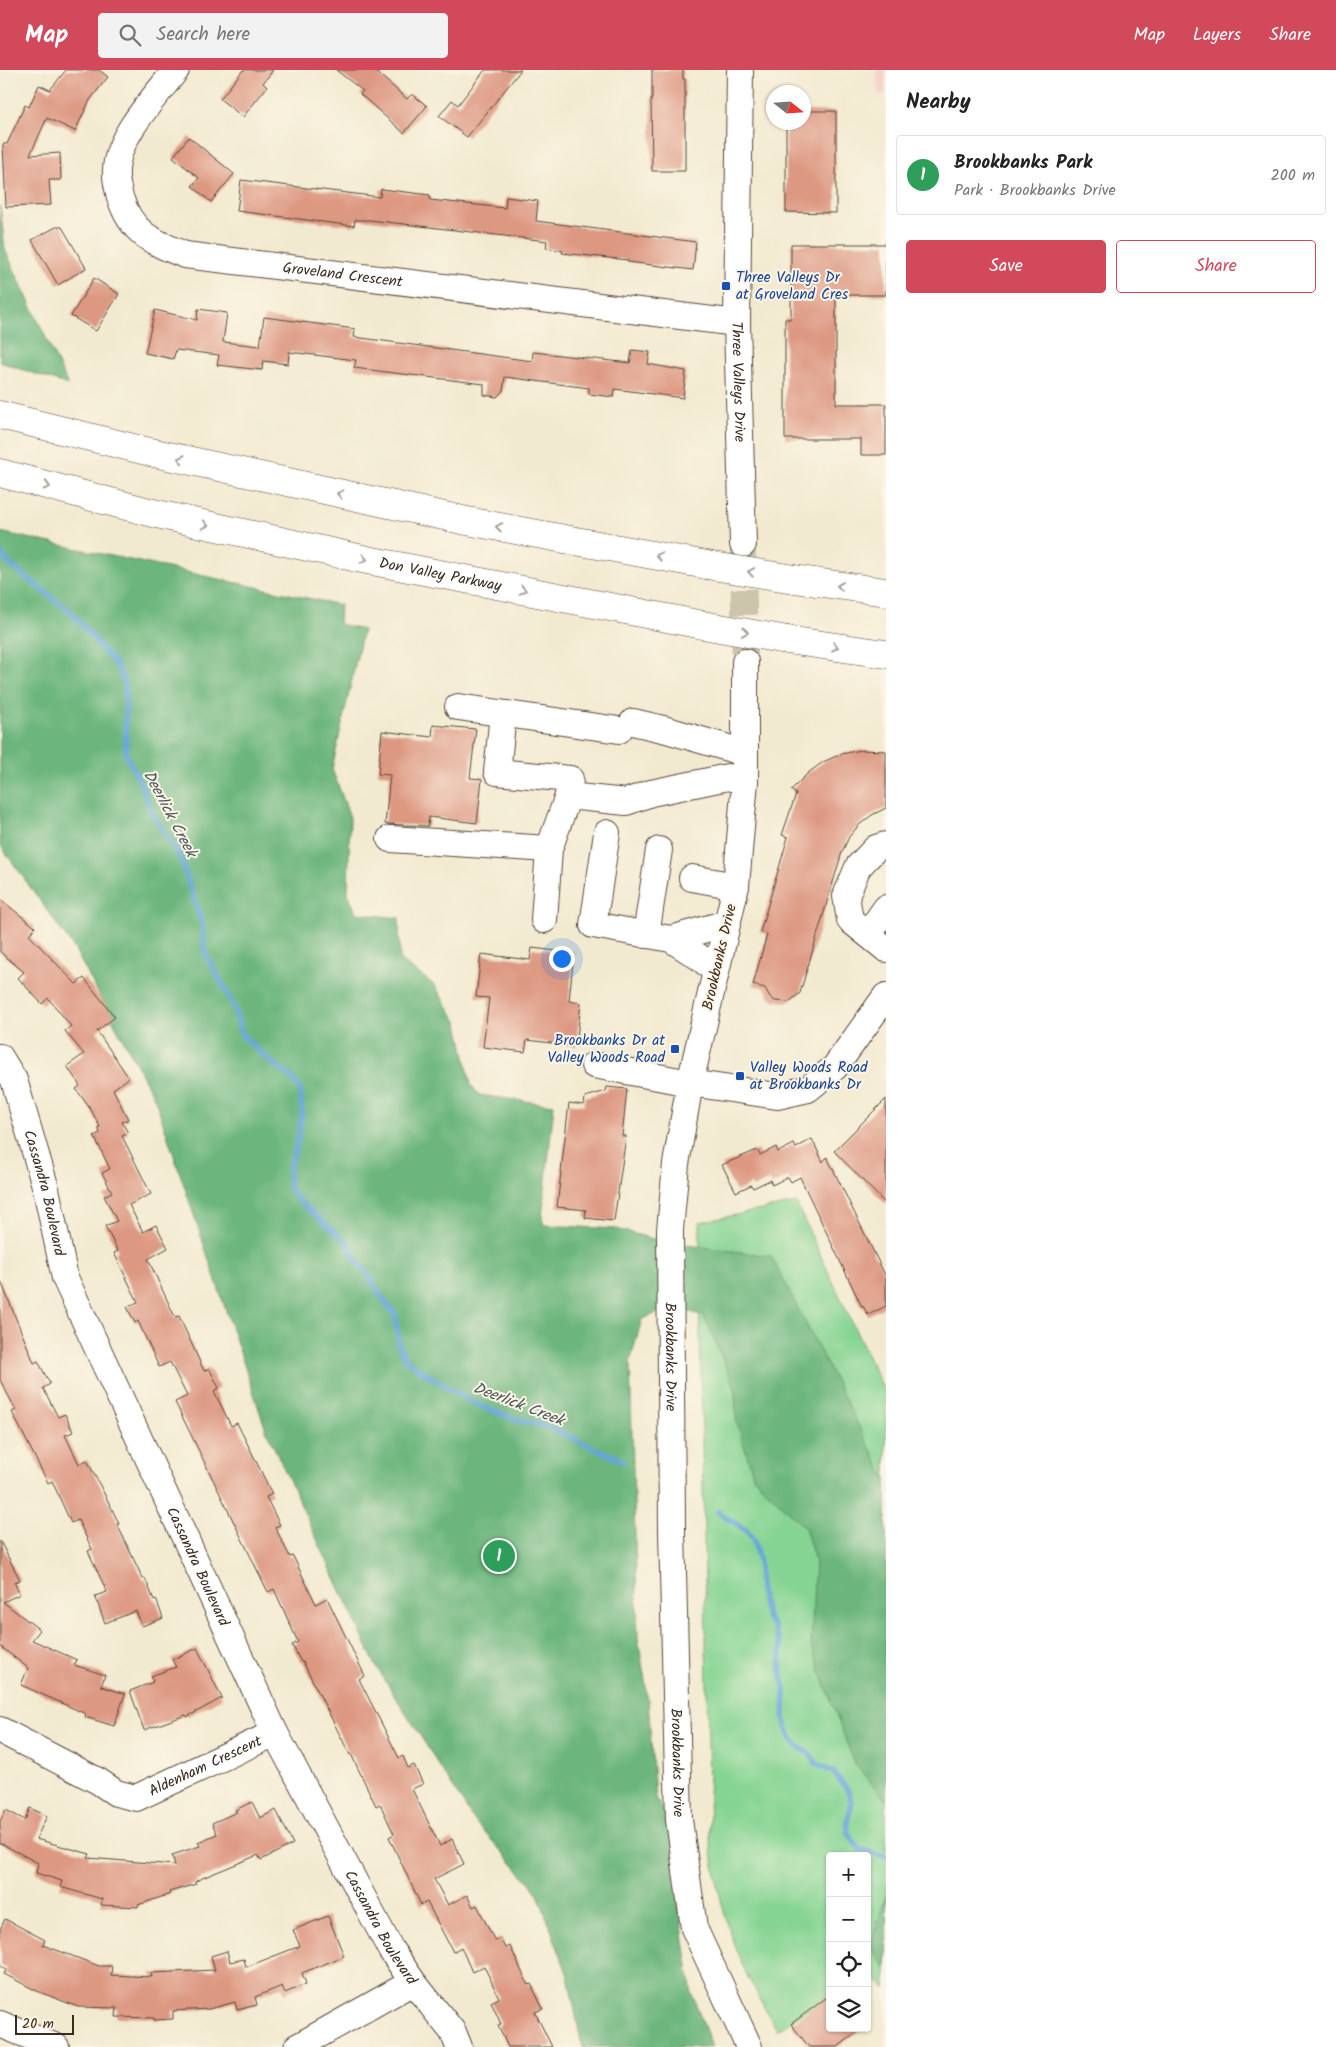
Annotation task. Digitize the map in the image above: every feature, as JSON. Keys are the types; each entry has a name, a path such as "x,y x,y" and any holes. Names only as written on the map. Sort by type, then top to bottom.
{"highway":[{"path":"0,415 150,452 467,521 707,565 886,592"},
{"name":"Don Valley Parkway","path":"0,473 157,514 367,560 703,625 787,640 886,654"}],"street":[{"name":"Groveland Crescent","path":"176,70 137,120 122,146 116,170 118,190 125,211 134,226 148,238 165,247 185,255 737,323"},
{"name":"Three Valleys Drive","path":"740,70 737,323 743,544"},
{"name":"Brookbanks Drive","path":"745,662 745,781 736,886 690,1083 676,1164 670,1230 672,1530 679,1820 694,1928 746,2045"},
{"path":"458,707 502,714 667,730 744,753"},
{"path":"502,714 497,772 570,779 568,796 549,849 544,920"},
{"path":"568,796 626,802 651,793 728,777 745,781"},
{"path":"607,833 593,925 672,940 699,957 716,971"},
{"path":"390,839 549,849"},
{"path":"886,846 876,848 858,868 846,896 850,920 877,942 886,908"},
{"path":"646,935 659,850"},
{"path":"692,878 736,886"},
{"path":"672,940 727,924"},
{"path":"594,1065 690,1083 777,1096 808,1089 835,1068 886,996"},
{"name":"Cassandra Boulevard","path":"0,1057 14,1080 46,1189 65,1278 275,1733 392,1950 413,1982 453,2032 458,2047"},
{"name":"Aldenham Crescent","path":"0,1730 98,1781 116,1793 136,1798 275,1733"},
{"path":"297,2047 413,1982"},
{"path":"0,2024 56,2047"}],"shaded area":[{"path":"877,70 886,70 886,94 878,94"}],"green space":[{"path":"0,205 5,250 68,385 0,362"},
{"path":"0,532 340,605 339,624 363,630 332,769 350,817 348,893 356,913 399,918 400,960 434,985 458,1023 471,1085 479,1095 554,1105 542,1218 544,1225 616,1229 665,1242 771,1256 886,1479 886,1801 854,1763 811,1646 815,1561 805,1528 754,1478 736,1419 735,1388 704,1316 673,1307 642,1319 630,1362 638,1638 648,1699 655,1797 674,1829 674,1872 692,1994 712,2047 582,2047 568,1976 539,1897 531,1884 475,1822 376,1666 266,1430 155,1099 74,948 0,845"},
{"path":"796,1203 886,1395 886,1989 871,1975 871,1852 826,1852 826,1998 777,2030 736,1951 719,1890 710,1840 699,1288 700,1222"},
{"path":"886,1895 886,1968 871,1948"}],"building":[{"path":"66,70 99,70 108,77 90,100 75,131 47,118 30,155 60,153 61,180 49,180 51,205 6,207 3,144 7,144 25,105 29,107 39,85 50,90"},
{"path":"243,70 273,70 263,83 267,87 243,117 220,99"},
{"path":"336,70 374,70 407,99 412,94 427,106 404,133 360,94 363,91"},
{"path":"485,70 521,70 467,137 439,116 452,100 458,105"},
{"path":"652,70 683,70 683,79 685,79 685,171 652,171"},
{"path":"811,111 836,111 836,213 786,212 786,130 811,130"},
{"path":"189,137 234,174 211,202 192,186 199,178 173,157"},
{"path":"241,180 380,197 381,189 430,195 430,200 505,208 506,197 538,201 536,221 696,242 693,270 628,262 628,260 562,253 563,251 546,248 547,241 370,220 355,220 354,226 237,211"},
{"path":"56,227 62,227 86,268 58,285 32,240"},
{"path":"791,244 886,244 886,295 836,295 836,404 886,404 886,455 861,455 861,439 785,439 785,319 791,319"},
{"path":"94,278 119,294 96,331 71,316"},
{"path":"198,309 227,313 223,342 260,346 264,317 355,329 354,337 532,361 533,352 630,363 632,350 650,352 648,364 686,371 683,398 615,389 614,397 589,394 589,388 505,377 503,391 497,397 484,395 484,384 354,368 356,360 289,352 288,364 263,361 262,370 217,365 219,355 176,350 173,359 145,353 155,310 197,320"},
{"path":"433,725 476,729 470,778 482,779 477,823 429,817 428,826 385,824 390,775 378,774 382,731 432,737"},
{"path":"861,750 886,751 886,808 872,815 859,825 849,837 842,852 800,993 789,1002 775,1001 770,997 765,988 753,985 767,934 760,932 788,837 782,835 796,794 791,790 808,773 823,762 841,754"},
{"path":"0,899 35,927 29,935 76,984 84,978 115,1017 97,1031 129,1078 113,1089 128,1119 122,1122 128,1133 122,1136 151,1194 129,1205 143,1232 156,1225 168,1248 148,1259 175,1317 179,1316 204,1371 209,1368 219,1388 214,1391 231,1426 237,1423 272,1494 266,1497 280,1525 275,1527 290,1557 293,1556 316,1604 327,1598 365,1676 359,1679 399,1758 403,1756 408,1768 414,1765 423,1784 412,1789 440,1846 452,1839 464,1864 434,1879 448,1905 467,1895 473,1907 477,1905 495,1941 500,1938 505,1948 510,1946 528,1985 531,1984 543,2009 535,2012 552,2047 508,2047 498,2026 501,2024 491,2002 499,1998 484,1966 472,1972 461,1947 453,1952 427,1902 421,1905 389,1837 394,1834 380,1804 376,1806 303,1662 301,1662 292,1645 298,1642 274,1589 268,1592 175,1402 187,1396 170,1362 159,1367 138,1321 135,1323 127,1307 138,1302 114,1253 118,1251 105,1226 117,1221 104,1196 112,1192 102,1173 110,1169 94,1136 100,1133 98,1127 100,1127 76,1089 80,1086 67,1066 84,1054 65,1031 71,1026 48,998 42,1004 18,978 24,972 0,952"},
{"path":"532,948 574,953 569,1001 581,1003 576,1046 527,1040 525,1052 483,1047 489,998 476,997 481,954 530,960"},
{"path":"607,1087 627,1089 622,1136 626,1136 614,1221 585,1218 586,1210 557,1207 569,1103 584,1105 585,1097 606,1091"},
{"path":"886,1099 886,1204 834,1151"},
{"path":"812,1139 823,1162 827,1157 886,1277 886,1306 868,1315 862,1307 800,1177 791,1182 788,1177 772,1185 770,1180 753,1188 751,1185 736,1192 722,1165 757,1150 760,1155 776,1147 778,1152 794,1144 796,1148"},
{"path":"0,1279 34,1363 38,1361 50,1384 43,1388 58,1417 65,1414 73,1432 65,1435 79,1464 87,1460 112,1509 119,1524 117,1524 143,1579 145,1578 154,1600 156,1599 163,1618 142,1626 136,1611 105,1623 95,1596 107,1592 88,1551 92,1549 78,1520 71,1523 52,1481 48,1483 12,1412 16,1410 0,1380"},
{"path":"0,1541 20,1580 14,1582 20,1594 3,1602 40,1630 32,1640 77,1660 74,1665 105,1675 101,1686 125,1694 114,1726 85,1717 86,1714 21,1685 28,1668 0,1646"},
{"path":"197,1648 222,1698 187,1717 186,1715 144,1730 130,1691 153,1682 151,1676 176,1667 172,1660"},
{"path":"252,1802 260,1818 276,1810 293,1844 261,1860 258,1855 200,1879 195,1882 196,1884 169,1892 170,1894 138,1905 138,1907 101,1905 102,1899 60,1887 62,1881 36,1873 38,1863 0,1843 0,1821 6,1810 25,1820 30,1808 47,1816 36,1839 90,1854 88,1858 175,1865 172,1855 200,1846 198,1842 217,1834 212,1823 237,1812 235,1810"},
{"path":"328,1916 344,1956 302,1973 306,1984 285,1993 282,1986 255,1997 257,2005 237,2010 235,2002 209,2009 173,2011 173,2019 154,2020 154,2018 116,2017 117,2008 78,2007 37,1991 4,1974 7,1969 0,1966 0,1929 5,1919 45,1940 43,1945 99,1966 112,1966 111,1975 152,1977 151,1973 215,1970 211,1956 227,1951 230,1962 244,1959 246,1967 300,1946 293,1930"},
{"path":"826,1998 826,2032 857,2032 838,2047 809,2047 791,2024"}],"waterway":[{"name":"Deerlick Creek","path":"0,552 7,562 73,614 118,668 125,685 126,755 141,784 151,811 181,859 202,924 205,953 233,1004 242,1035 268,1060 290,1076 300,1089 302,1113 297,1143 288,1173 290,1189 298,1200 348,1243 354,1258 367,1272 379,1294 395,1314 399,1346 405,1358 420,1370 473,1403 511,1418 548,1427 623,1461"},
{"name":"Deerlick Creek","path":"718,1512 747,1531 754,1541 759,1562 760,1590 767,1617 774,1627 781,1648 780,1667 785,1689 784,1717 787,1730 797,1746 810,1754 817,1764 833,1772 847,1789 852,1803 847,1822 852,1840 860,1849 886,1857"}],"tunnel":[{"path":"743,550 745,662"}],"place":[{"name":"Three Valleys Dr at Groveland Cres","path":"726,286"},
{"name":"Brookbanks Dr at Valley Woods Road","path":"675,1049"},
{"name":"Valley Woods Road at Brookbanks Dr","path":"740,1076"},
{"name":"Brookbanks Park","path":"499,1556"}]}
